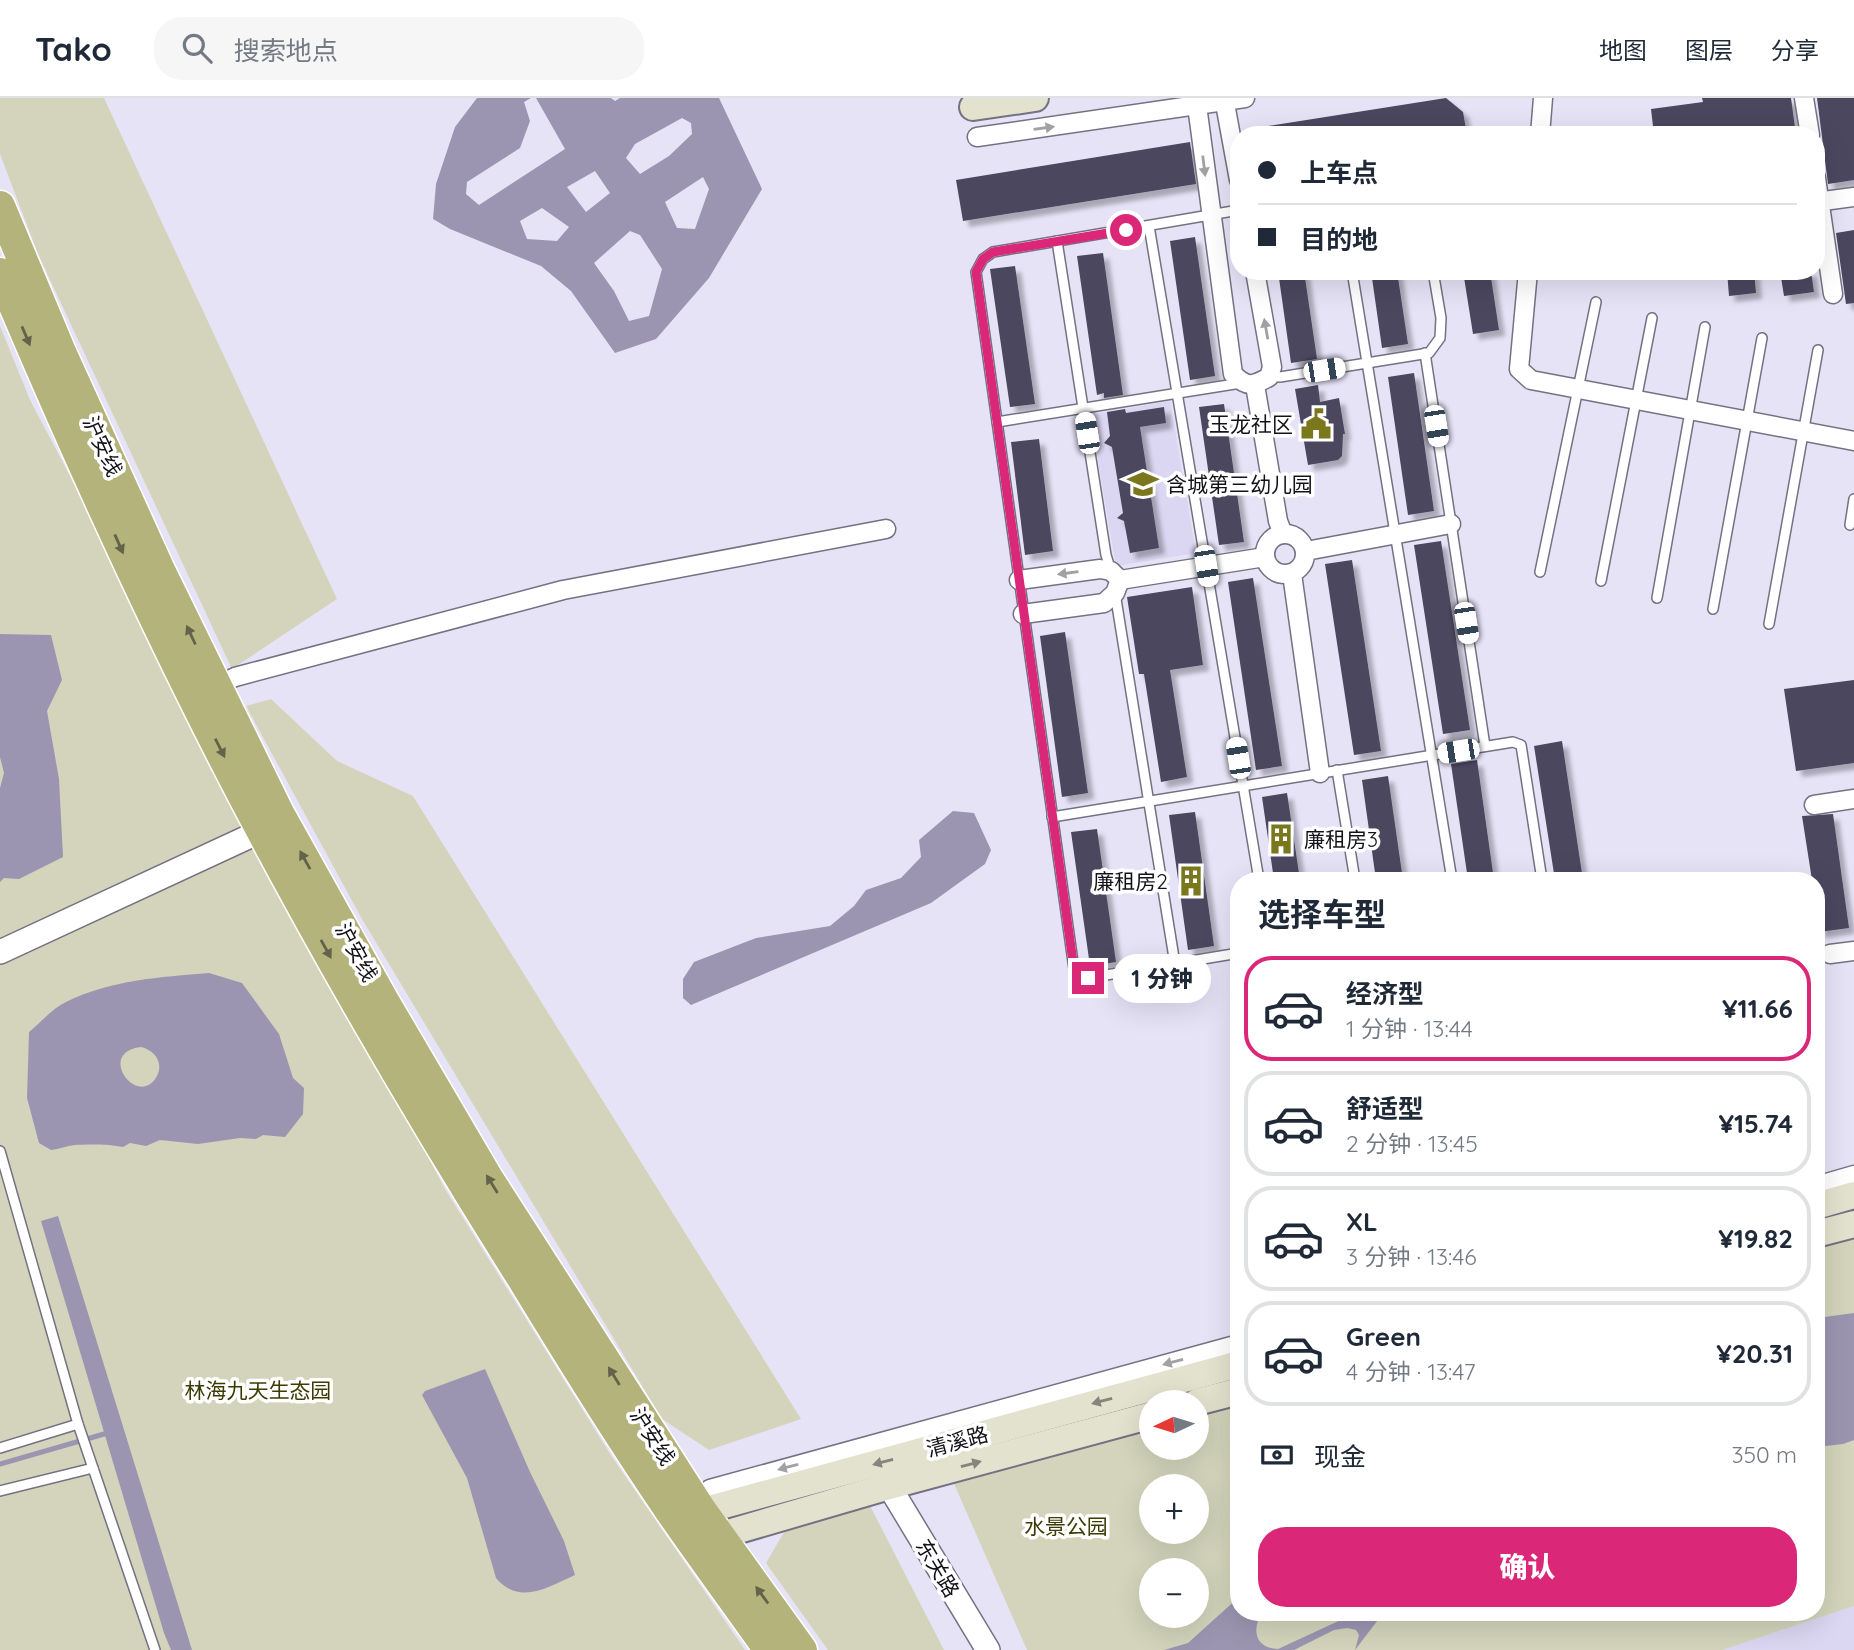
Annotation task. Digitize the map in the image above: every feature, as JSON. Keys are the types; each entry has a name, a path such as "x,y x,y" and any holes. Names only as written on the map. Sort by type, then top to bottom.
{"highway":[{"name":"沪安线","path":"0,206 261,831 361,1012 466,1190 599,1403 696,1506"},
{"name":"沪安线","path":"0,273 128,564 279,813 384,1001 488,1178 696,1506 706,1539 769,1650"},
{"name":"沪安线","path":"706,1539 802,1650"}],"main road":[{"path":"973,107 1035,98"},
{"path":"1825,1203 1854,1195"},
{"path":"1825,1232 1854,1224"},
{"name":"清溪路","path":"696,1506 1230,1366"},
{"path":"1209,1399 1230,1393"},
{"name":"清溪路","path":"706,1539 1139,1419"}],"street":[{"path":"1196,98 1233,374 1255,381"},
{"path":"1224,98 1230,131"},
{"path":"977,138 1244,98"},
{"path":"1541,126 1543,98"},
{"path":"1804,98 1809,126"},
{"path":"1825,201 1854,197"},
{"path":"1825,244 1833,293"},
{"path":"1255,381 1272,367 1257,280"},
{"path":"1527,280 1519,369 1531,380 1854,442"},
{"path":"1255,381 1278,521 1283,534"},
{"path":"1306,551 1451,524"},
{"path":"205,692 235,677 563,590 886,529"},
{"path":"1283,534 1300,540 1306,551 1303,565 1292,574 1285,575 1272,570 1265,557 1271,540 1283,534"},
{"path":"1019,580 1100,569 1115,581 1265,557"},
{"path":"1292,574 1329,772"},
{"path":"1023,614 1104,603 1115,581"},
{"path":"1814,805 1854,799"},
{"path":"0,952 261,831"},
{"path":"1830,954 1854,951"},
{"path":"1825,1183 1854,1175"},
{"path":"696,1506 1230,1347"},
{"name":"东关路","path":"890,1486 988,1650"}],"lane":[{"path":"1230,212 993,252 983,259 976,272 1074,969 1080,976 1088,978 1230,955"},
{"path":"1149,226 1258,872"},
{"path":"1057,241 1106,555 1115,581 1175,964"},
{"path":"1353,280 1451,872"},
{"path":"997,422 1429,353 1440,338 1441,318 1435,280"},
{"path":"1541,572 1596,302"},
{"path":"1601,581 1652,318"},
{"path":"1657,598 1705,327"},
{"path":"1713,609 1762,338"},
{"path":"1769,624 1818,350"},
{"path":"1424,353 1485,746"},
{"path":"1850,525 1854,499"},
{"path":"1052,817 1513,742 1521,745 1541,872"},
{"path":"1329,772 1353,872"},
{"path":"0,1151 78,1424 155,1650"},
{"path":"0,1448 78,1424"},
{"path":"0,1491 93,1468"}],"shaded area":[{"path":"477,98 531,98 524,102 530,121 520,148 467,182 466,194 479,205 565,149 536,98 611,98 615,101 620,98 719,98 762,189 709,278 656,339 615,353 571,291 541,266 450,229 433,219 436,184 455,127","holes":["682,118 691,123 692,134 669,156 640,174 626,158 635,144","595,171 610,193 586,212 567,187","703,177 709,189 695,229 677,228 665,202","542,208 569,227 557,241 527,239 520,221","630,231 640,235 662,269 649,316 629,321 614,291 594,263"]},
{"name":"含城第三幼儿园","path":"1170,401 1196,553 1116,566 1090,415"},
{"path":"0,634 51,635 62,680 47,711 59,779 63,857 19,879 4,878 0,882 0,788 4,773 0,757"},
{"path":"953,811 974,813 991,850 985,864 931,903 691,1005 683,998 683,979 694,962 756,938 830,926 854,906 866,890 901,878 921,857 919,840"},
{"path":"209,973 242,983 279,1034 293,1078 304,1088 303,1114 285,1137 263,1135 256,1139 240,1138 198,1144 160,1140 146,1146 130,1143 123,1147 72,1145 51,1150 39,1143 27,1098 29,1032 56,1008 100,989 154,978","holes":["141,1047 156,1057 159,1071 149,1085 140,1087 125,1076 121,1058 128,1051"]},
{"path":"58,1216 192,1650 171,1650 164,1633 41,1221"},
{"path":"1854,1313 1854,1440 1825,1446 1825,1317"},
{"path":"485,1369 564,1541 575,1575 544,1589 524,1593 515,1591 496,1578 467,1478 422,1395 425,1391"},
{"path":"1230,1605 1230,1621 1258,1621 1256,1631 1260,1641 1270,1648 1278,1649 1339,1621 1377,1621 1355,1650 1359,1635 1356,1630 1347,1628 1334,1630 1294,1650 1164,1650 1188,1643 1205,1628 1209,1628 1209,1624"},
{"path":"1854,1606 1854,1650 1722,1650 1809,1621 1825,1621 1825,1616"}],"green space":[{"path":"0,98 104,98 337,599 232,669 38,254 0,154"},
{"name":"林海九天生态园","path":"0,326 30,400 445,1189 612,1457 745,1650 0,1650"},
{"path":"271,699 337,761 413,796 801,1419 709,1450 662,1419 362,919 246,706"},
{"name":"水景公园","path":"1854,1224 1854,1606 1825,1616 1825,1232"},
{"name":"水景公园","path":"1230,1393 1230,1621 1809,1621 1722,1650 1027,1650 948,1470 1139,1418 1139,1460 1209,1460 1209,1399"},
{"path":"866,1498 944,1650 828,1650 766,1563 790,1522"}],"building":[{"path":"1446,98 1463,112 1465,126 1268,126"},
{"path":"1702,98 1791,98 1795,126 1653,126 1651,109 1703,102"},
{"path":"1817,98 1854,98 1854,180 1828,184 1825,126 1821,126"},
{"path":"1190,142 1196,184 963,221 956,180"},
{"path":"1854,230 1854,303 1846,304 1836,233"},
{"path":"1195,237 1215,376 1190,380 1170,241"},
{"path":"1103,253 1123,395 1104,398 1104,393 1097,395 1077,256"},
{"path":"1015,266 1035,404 1010,407 990,269"},
{"path":"1279,280 1305,280 1317,359 1291,363"},
{"path":"1372,280 1398,280 1408,344 1382,348"},
{"path":"1464,280 1491,280 1499,330 1473,334"},
{"path":"1728,280 1755,280 1756,293 1729,296"},
{"path":"1781,280 1812,280 1814,292 1784,296"},
{"path":"1414,373 1434,511 1408,515 1388,377"},
{"path":"1318,385 1320,402 1339,398 1345,434 1342,456 1338,460 1308,465 1295,389"},
{"path":"1224,404 1244,542 1219,545 1199,407"},
{"path":"1164,407 1166,423 1140,427 1159,548 1130,553 1124,521 1117,518 1123,513 1112,447 1104,443 1110,436 1107,412 1125,409 1126,413"},
{"path":"1039,439 1053,551 1025,555 1011,442"},
{"path":"1441,541 1470,730 1443,734 1414,545"},
{"path":"1352,560 1381,751 1354,755 1325,564"},
{"path":"1253,578 1282,766 1256,770 1228,582"},
{"path":"1192,587 1203,665 1170,670 1187,777 1161,782 1144,674 1139,674 1127,597"},
{"path":"1065,632 1088,793 1062,797 1040,636"},
{"path":"1854,680 1854,763 1796,771 1784,689"},
{"path":"1562,741 1582,872 1554,872 1534,746"},
{"path":"1477,760 1493,872 1467,872 1451,764"},
{"path":"1388,776 1402,872 1375,872 1362,780"},
{"name":"廉租房3","path":"1287,793 1299,872 1273,872 1262,797"},
{"name":"廉租房2","path":"1195,812 1214,946 1188,950 1169,815"},
{"path":"1833,814 1849,928 1825,931 1825,872 1811,872 1802,816"},
{"path":"1097,829 1116,962 1090,966 1071,832"}],"waterway":[{"path":"0,1464 111,1432"}],"place":[{"name":"玉龙社区","path":"1316,424"},
{"name":"含城第三幼儿园","path":"1143,484"},
{"name":"廉租房3","path":"1281,839"},
{"name":"廉租房2","path":"1191,881"}],"route":[{"path":"1088,978 1080,976 1074,969 976,272 983,259 993,252 1126,230"}]}
